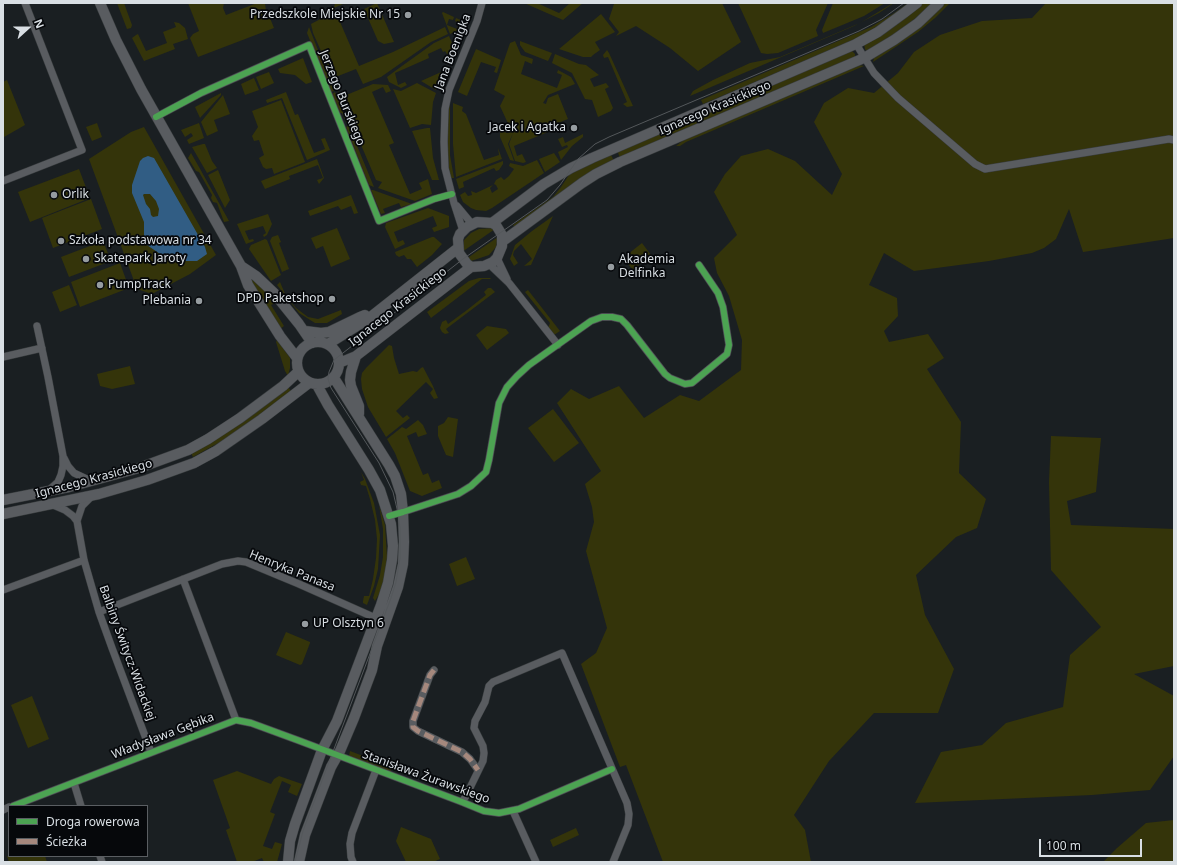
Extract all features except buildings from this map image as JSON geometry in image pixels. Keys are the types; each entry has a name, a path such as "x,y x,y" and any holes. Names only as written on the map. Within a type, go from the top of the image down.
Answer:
{"main road":[{"name":"Ignacego Krasickiego","path":"492,222 544,184 592,158 856,44 878,32 916,3"},
{"name":"Ignacego Krasickiego","path":"503,241 582,183 603,171 864,58 894,40 918,23 939,3"},
{"path":"102,5 116,40 156,117 241,266 246,283 280,336 297,358"},
{"path":"477,222 492,222 499,228 503,241 501,251 493,261 478,267 471,267 463,259 458,248 458,239 463,231 472,224 477,222"},
{"name":"Ignacego Krasickiego","path":"328,344 375,313 458,248"},
{"path":"241,266 256,276 274,293 305,331 312,343"},
{"name":"Ignacego Krasickiego","path":"339,363 356,356 471,267"},
{"path":"305,331 321,333 329,332 360,316 375,313"},
{"path":"298,862 305,835 331,767 354,718 372,670 392,560 393,546 389,516 380,490 328,405 313,384 305,380 298,372 296,363 302,349 312,343 323,342 328,344 337,353 339,363 337,373 334,378 326,383 313,384"},
{"path":"356,356 350,380 352,390 359,406 360,419"},
{"name":"Ignacego Krasickiego","path":"3,500 92,481 140,468 170,457 208,439 240,418 279,389 298,372"},
{"path":"288,862 290,841 295,824 322,750 337,721 381,620 398,587 403,564 403,512 401,494 395,476 334,378"},
{"name":"Ignacego Krasickiego","path":"3,514 94,494 147,480 194,463 216,450 313,384"},
{"path":"170,457 175,464 175,470"}],"street":[{"path":"3,181 82,150 25,3"},
{"name":"Jana Boenigka","path":"463,231 454,203 446,168 444,142 445,109 449,90 477,21 482,3"},
{"path":"856,44 874,73 898,98 975,164 985,169 1169,139 1174,140"},
{"name":"Jerzego Burskiego","path":"156,117 201,93 308,45 379,220 434,198 452,194"},
{"name":"Jana Boenigka","path":"454,203 472,224"},
{"path":"493,261 558,344"},
{"path":"389,516 458,494 472,486 486,472 490,460 499,403 507,387 529,365 591,321 602,317 621,319 665,374 670,378 685,384 692,383 727,354 729,345 723,307 718,293 699,265"},
{"path":"36,326 42,348 63,456 61,476 58,482 48,491"},
{"path":"3,357 42,348"},
{"path":"63,456 68,466 74,473 92,481"},
{"path":"77,521 82,506 94,494"},
{"path":"51,504 65,510 74,516 77,521"},
{"name":"Balbiny Świtycz-Widackiej","path":"77,521 84,560 99,612 151,752"},
{"path":"3,590 84,560"},
{"name":"Henryka Panasa","path":"99,612 222,564 238,561 246,562 381,620"},
{"path":"183,580 236,720 262,727 322,750"},
{"name":"Stanisława Żurawskiego","path":"322,750 484,811 499,813 513,811 612,769 562,653 493,682 489,686 485,702 475,721 474,728 483,746 483,761 462,802"},
{"path":"434,670 430,675 413,721 413,727 418,731 462,752 470,759 478,770"},
{"name":"Władysława Gębika","path":"16,805 236,720"},
{"path":"612,769 627,803 629,814 628,825 613,862"},
{"path":"353,862 350,844 352,833 376,770"},
{"path":"74,783 81,805"},
{"path":"513,811 536,862"}],"shaded area":[{"path":"117,3 124,3 132,25 131,28 127,29"},
{"path":"188,3 224,3 223,8 226,15 257,3 267,3 265,4 266,10 262,12 263,15 268,13 274,28 198,57 190,38 193,34 199,31"},
{"path":"335,3 345,3 334,8"},
{"path":"377,3 394,42 384,44 378,41 364,9"},
{"path":"524,3 537,3 559,13 570,3 583,3 563,20"},
{"path":"722,3 741,42 698,71 670,48 636,26 616,36 619,32 609,19 614,4"},
{"path":"738,3 828,3 816,30 818,36 778,53 767,54 761,53"},
{"path":"833,3 885,3 864,16 823,33 822,30"},
{"path":"893,3 894,3 879,13 861,22"},
{"path":"908,3 911,3 885,22 858,38 703,104 701,100 871,27"},
{"path":"923,3 933,3 898,33 867,52 864,44 910,14"},
{"path":"945,3 950,3 918,32 873,62 874,58 902,41"},
{"path":"1046,3 1174,3 1174,238 1083,252 1069,209 1056,239 1044,248 1032,253 989,261 914,271 884,253 869,285 897,298 898,316 884,331 889,342 928,334 944,358 927,369 961,422 959,473 986,499 977,528 956,537 916,575 925,615 954,669 938,713 874,713 829,761 794,815 805,830 811,862 663,862 626,765 620,767 581,664 596,653 607,628 586,551 594,522 592,507 585,484 601,471 557,403 571,389 589,399 619,386 644,418 680,395 699,401 741,370 742,340 729,296 717,273 714,258 737,235 714,192 725,174 741,156 768,149 795,161 832,195 842,174 814,122 824,103 848,88 874,93 898,73 914,52 940,35 982,21 1032,18"},
{"path":"332,8 334,8 359,66 393,52 445,27 448,34 431,42 381,77 363,84 356,69 333,78 313,33 311,24 328,15"},
{"path":"443,12 454,17 453,20 449,19 447,25 457,29 459,23 455,21 456,18 465,22 464,28 450,34 442,13"},
{"path":"601,14 615,32 595,42 600,50 591,57 583,57 559,49"},
{"path":"174,22 179,23 185,28 188,39 173,44 175,49 144,61 132,38 138,34 146,51 167,43 163,32 176,27"},
{"path":"309,27 334,91 331,92 307,33"},
{"path":"844,30 690,96 693,91 713,80 750,63 780,57"},
{"path":"449,36 455,50 455,54 447,54 445,51 443,52 441,48 428,54 429,58 395,73 398,85 405,82 407,85 401,88 389,82 387,77 434,43"},
{"path":"515,41 521,55 533,59 532,64 525,61 521,74 557,88 562,75 557,73 558,70 571,77 575,84 548,95 543,103 546,104 548,98 558,94 568,119 558,123 560,127 514,146 517,156 522,154 526,162 523,163 515,161 509,144 513,133 508,144 514,161 510,160 500,137 500,132 503,128 506,133 512,132 500,106 505,96 494,90 510,43"},
{"path":"520,41 552,53 548,61 525,52 520,45"},
{"path":"476,49 501,60 497,73 494,72 496,67 481,62 467,96 458,92"},
{"path":"607,50 633,106 627,107 623,104 627,102 608,57 604,58 603,55"},
{"path":"851,50 855,54 855,58 620,158 617,150"},
{"path":"555,54 579,64 586,65 599,75 590,79 594,87 606,83 609,87 605,89 613,108 611,111 598,117 592,100 585,99 572,73 552,63"},
{"path":"303,58 312,82 306,84 295,75 280,73 278,69"},
{"path":"859,65 864,66 686,142 680,146 676,146 685,139"},
{"path":"448,69 436,90 421,81"},
{"path":"269,72 274,83 261,89 256,77"},
{"path":"254,78 259,90 245,95 241,84"},
{"path":"7,80 25,125 4,137 3,82"},
{"path":"417,83 436,93 433,102 431,125 422,124 410,128 393,89 401,91"},
{"path":"373,84 388,85 391,91 386,93 383,87 372,92 394,143 389,145 410,194 422,189 419,183 428,179 432,194 415,201 378,188 382,182 376,180 338,91 344,96"},
{"path":"286,92 295,115 298,114 314,153 325,149 321,139 325,138 330,150 307,160 282,98 267,103 266,100"},
{"path":"335,92 374,187 369,185 346,127 348,126 342,113 340,113 332,94"},
{"path":"221,93 221,95 200,118 195,107"},
{"path":"223,95 230,114 214,120 218,131 207,136 201,122"},
{"path":"281,100 305,162 274,174 272,168 266,169 263,167 259,158 264,155 259,140 254,141 252,136 258,127 252,111"},
{"path":"450,103 450,155 454,178 450,178 447,147"},
{"path":"453,103 463,107 462,111 466,114 484,160 499,155 498,148 502,159 456,177 453,144"},
{"path":"97,123 102,137 92,141 86,127"},
{"path":"199,123 204,138 189,144 187,140 193,136 191,133 185,137 181,130"},
{"path":"144,127 216,255 190,274 152,294 137,289 89,159 131,132"},
{"path":"430,128 433,158 439,180 432,180 412,131"},
{"path":"583,134 583,137 572,146 561,160 558,152 568,147 567,145 562,147 558,139 563,137 565,143"},
{"path":"205,144 212,161 217,168 207,173 192,147"},
{"path":"191,153 229,221 224,222 217,203 213,202 211,198 212,195 199,172 196,171 188,158"},
{"path":"554,153 560,162 545,172 539,159"},
{"path":"610,153 614,161 515,227 513,225 553,197 571,172"},
{"path":"317,159 324,178 319,184 317,180 323,178 318,165 289,176 290,179 265,189 261,181"},
{"path":"537,160 544,173 492,208 486,211 476,210 463,202 460,195 465,192 468,196 472,195 471,191 476,193 493,185 490,188 492,193 498,189 494,184 496,180 501,177 504,180 514,169 509,166 510,163 523,166"},
{"path":"503,161 503,164 499,170 496,171 494,168 463,182 464,187 459,189 456,179"},
{"name":"Orlik","path":"79,169 90,198 30,222 18,192"},
{"path":"218,170 230,200 225,208 208,175"},
{"path":"371,190 412,204 401,207 399,203 383,209 385,213 381,214"},
{"path":"351,195 358,213 354,214 351,206 341,210 338,206 310,216 308,211"},
{"path":"91,199 102,229 53,248 42,218"},
{"path":"428,208 449,216 449,227 434,232 432,228 437,226 433,216 394,232 398,242 403,240 405,244 395,249 385,227 386,223"},
{"path":"268,214 272,224 267,235 264,237 263,235 266,233 263,226 245,231 249,240 253,239 254,241 246,244 237,224"},
{"path":"553,216 531,265 524,266 532,259 521,244 514,251 513,255 518,263 514,266 510,259 515,245"},
{"path":"337,228 350,259 331,267 323,246 316,249 311,238"},
{"path":"479,229 495,229 462,252 464,240 471,233"},
{"path":"278,235 281,242 279,243 289,269 282,272 270,241 272,237"},
{"path":"432,237 442,244 432,255 417,267 411,259 407,259 404,255 399,257 396,255 395,252"},
{"path":"498,237 496,247 489,255 471,261 466,259"},
{"path":"265,239 267,240 281,275 271,281 249,249 251,245"},
{"name":"Skatepark Jaroty","path":"103,241 111,261 69,277 61,257"},
{"path":"642,243 651,255 633,270 623,258"},
{"name":"PumpTrack","path":"120,263 129,288 80,307 71,282"},
{"path":"250,278 254,279 269,292 293,321 291,322 277,302 271,305 284,326 280,329 250,281"},
{"path":"479,278 491,279 482,279 431,318 427,312 469,281"},
{"path":"280,282 286,296 296,308 308,317 318,319 341,310 342,314 327,323 315,323 299,313 277,285"},
{"path":"69,285 77,305 60,312 52,292"},
{"path":"488,288 491,288 495,292 446,329 449,333 445,334 442,332 440,328 442,322 446,320 448,324 467,310 486,295 484,292"},
{"path":"528,290 560,331 554,335 548,328 550,323 525,292"},
{"path":"487,326 506,329 509,333 487,350 476,335"},
{"path":"277,340 290,358 288,376 276,342"},
{"path":"389,345 392,346 399,374 413,371 417,372 423,367 438,398 434,399 430,393 433,389 426,382 396,411 403,418 407,415 410,418 386,437 368,407 362,389 361,379 362,373 366,368"},
{"path":"130,366 135,384 112,389 100,386 97,374"},
{"path":"288,387 292,392 229,437 193,457 191,453"},
{"path":"553,409 579,443 554,462 528,428"},
{"path":"448,417 458,419 453,457 446,455 438,436 438,426 444,423"},
{"path":"418,420 423,425 427,434 418,437 416,432 407,436 423,475 428,473 432,483 439,480 442,488 422,496 410,491 395,453 387,439 402,427 406,429"},
{"path":"1051,436 1101,438 1096,492 1067,501 1071,525 1174,529 1174,666 1134,674 1174,696 1174,756 1150,790 1092,795 915,803 941,752 982,745 1006,723 1063,707 1070,655 1101,627 1051,570 1049,482"},
{"path":"361,472 374,503 380,535 378,569 367,605 363,603 363,601 364,596 369,596 373,579 377,539 375,520 370,499 366,486 361,485 360,482 364,480"},
{"path":"379,505 385,525 387,557 382,589 375,601 373,598 380,575 383,557 383,529"},
{"path":"466,557 475,579 457,586 449,564"},
{"path":"286,632 310,642 302,664 300,665 276,655"},
{"path":"32,696 49,739 28,748 11,705"},
{"path":"350,751 392,767 390,773 349,756"},
{"path":"237,771 271,784 274,779 279,776 302,784 297,796 288,792 291,785 282,781 270,812 275,814 263,846 272,849 275,842 282,844 277,862 264,862 262,858 252,862 237,862 226,830 230,828 213,780"},
{"path":"1174,820 1174,862 1103,862 1146,823"},
{"path":"401,827 431,839 440,859 433,862 406,862 396,841"},
{"path":"576,828 579,835 553,847 550,840"},
{"path":"7,856 45,857 47,862 9,862"}],"water":[{"path":"148,156 154,158 205,247 207,254 197,261 181,261 160,254 147,245 144,240 144,222 132,193 132,185 140,161","holes":["150,194 156,201 159,209 158,216 153,217 146,204 143,195"]}],"tram line":[{"path":"295,862 303,831 391,598 396,582 400,558 400,528 393,492 379,463 331,388 328,379 334,360 463,259 547,200 560,185 578,159 595,144 859,31 882,19 904,3"}],"marked path":[{"path":"434,670 430,675 413,721 413,727 418,731 462,752 470,759 478,770"}],"cycle path":[{"path":"156,117 201,93 309,45 379,221 434,199 452,194"},
{"path":"389,516 458,494 471,486 486,472 499,403 507,387 529,365 591,321 602,317 621,319 665,374 670,378 685,384 692,383 727,354 729,345 723,307 718,293 699,265"},
{"path":"16,805 236,720 251,723 484,811 499,813 519,809 612,769"}],"place":[{"name":"Przedszkole Miejskie Nr 15","path":"408,15"},
{"name":"Jacek i Agatka","path":"574,128"},
{"name":"Orlik","path":"54,195"},
{"name":"Szkoła podstawowa nr 34","path":"61,241"},
{"name":"Skatepark Jaroty","path":"86,259"},
{"name":"Akademia Delfinka","path":"611,267"},
{"name":"PumpTrack","path":"100,285"},
{"name":"DPD Paketshop","path":"332,299"},
{"name":"Plebania","path":"199,301"},
{"name":"UP Olsztyn 6","path":"305,624"}]}
